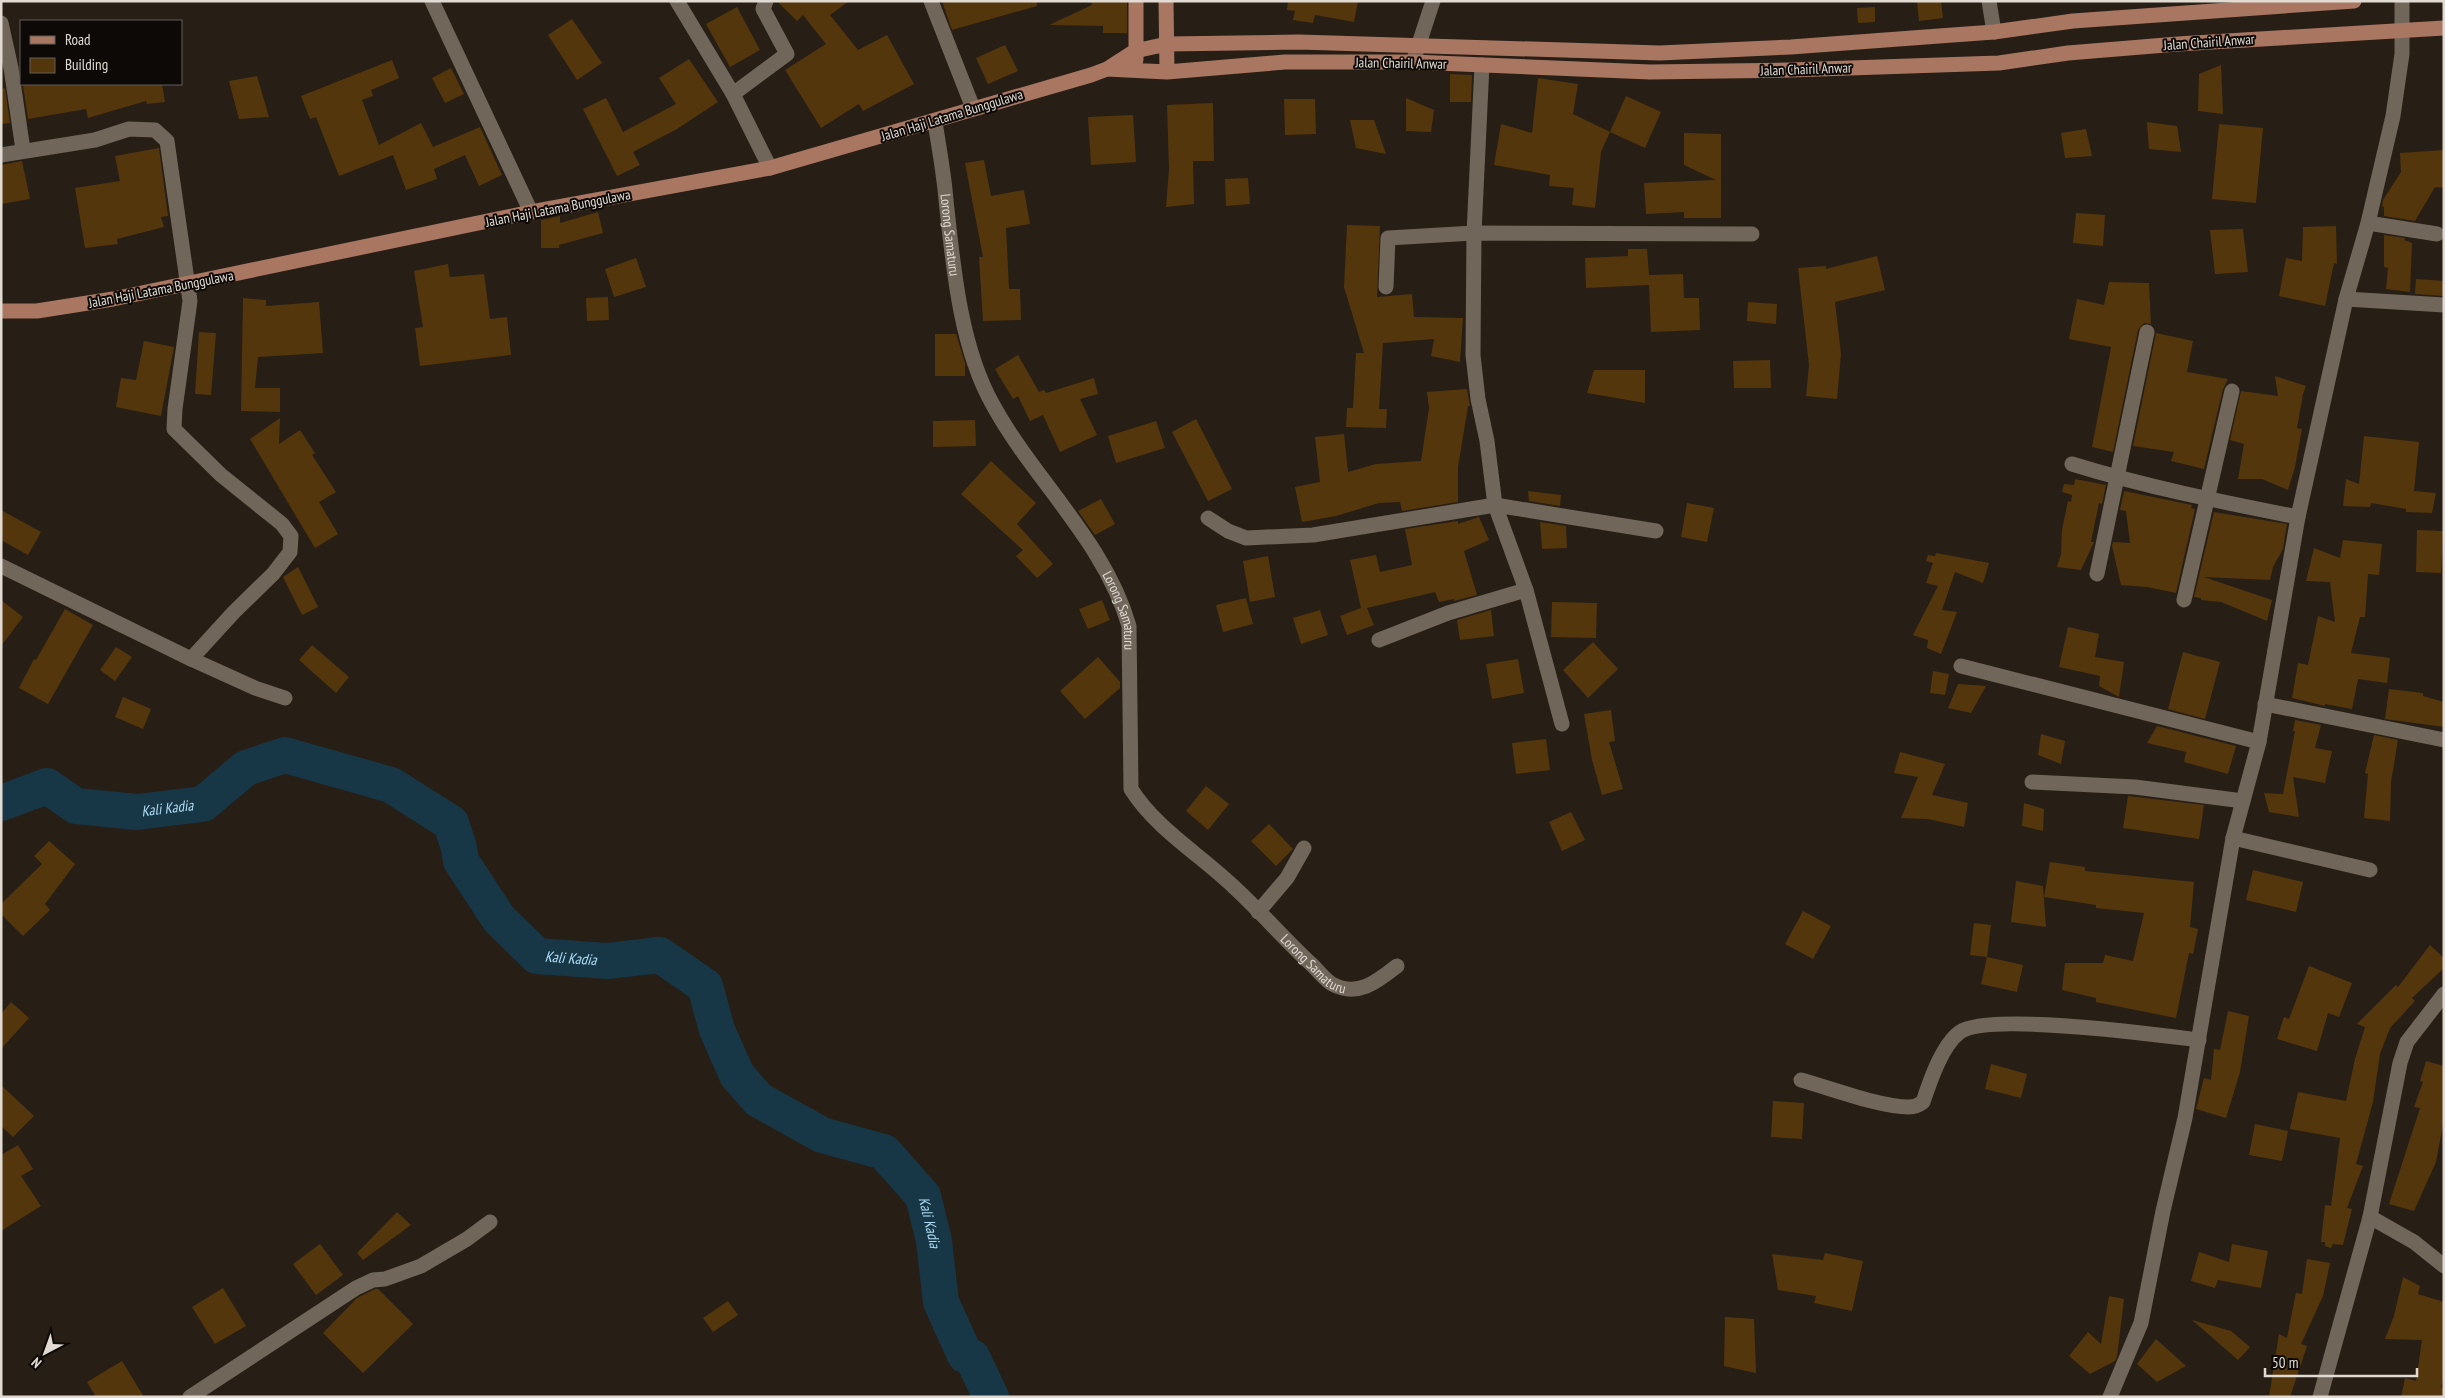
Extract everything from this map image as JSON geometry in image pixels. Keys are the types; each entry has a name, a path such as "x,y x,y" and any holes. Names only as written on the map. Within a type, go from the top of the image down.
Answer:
{"main road":[{"path":"1136,1 1134,52 1137,71"},
{"path":"1166,1 1167,72"},
{"name":"Jalan Chairil Anwar","path":"1107,69 1167,72 1415,54 1660,54 1791,47 1994,32 2200,6 2354,1"},
{"name":"Jalan Chairil Anwar","path":"1107,69 1134,52 1167,44 1299,42 1415,54 1482,65 1650,72 1999,63 2068,53 2150,46 2444,28"},
{"name":"Jalan Haji Latama Bunggulawa","path":"1,311 36,312 187,284 531,212 770,168 935,122 973,108 1107,69"}],"street":[{"path":"432,1 531,212"},
{"path":"677,1 734,94 770,168"},
{"path":"734,94 787,54 763,9 766,1"},
{"path":"931,1 973,108"},
{"path":"1415,54 1433,1"},
{"path":"1989,1 1994,32"},
{"path":"2110,1397 2141,1323 2163,1211 2185,1118 2233,838 2260,742 2298,517 2346,298 2368,223 2393,116 2402,54 2402,1"},
{"path":"1,23 16,67 22,150"},
{"path":"1482,65 1474,233 1473,355 1495,505 1526,590 1562,724"},
{"name":"Lorong Samaturu","path":"935,122 946,199 949,239 975,369 993,406 1098,559 1117,590 1124,607 1129,626 1131,789 1140,804 1236,888 1332,984 1351,989 1370,987 1397,966"},
{"path":"1,154 95,140 129,129 155,130 168,141 190,300 174,409 174,429 221,475 282,524 291,536 290,552 273,574 234,612 191,659"},
{"path":"2368,223 2437,234"},
{"path":"1386,287 1388,238 1474,233 1752,234"},
{"path":"2346,298 2444,305"},
{"path":"2097,574 2147,332"},
{"path":"2184,600 2232,391"},
{"path":"2072,464 2117,478 2206,499 2298,517"},
{"path":"1208,518 1228,531 1246,538 1304,536 1495,505 1656,531"},
{"path":"1,566 191,659 255,688 285,698"},
{"path":"1379,640 1448,613 1526,590"},
{"path":"1961,666 2260,742"},
{"path":"2265,704 2444,740"},
{"path":"2032,782 2135,787 2243,801"},
{"path":"2233,838 2370,870"},
{"path":"1258,912 1287,878 1304,848"},
{"path":"2320,1397 2370,1217 2400,1063 2408,1042 2444,994"},
{"path":"1801,1080 1881,1102 1909,1107 1918,1106 1923,1102 1933,1075 1953,1039 1972,1026 2035,1024 2199,1040"},
{"path":"2370,1217 2414,1242 2444,1266"},
{"path":"190,1397 356,1288 373,1280 386,1279 421,1266 466,1240 490,1222"}],"building":[{"path":"777,1 849,1 830,15 858,50 887,35 914,84 863,111 859,104 821,128 785,70 826,44 803,15 797,21"},
{"path":"942,1 1037,1 1037,6 952,30"},
{"path":"1091,1 1127,1 1127,33 1103,33 1103,26 1049,25 1092,5"},
{"path":"1288,1 1358,1 1354,22 1315,15 1313,23 1293,20 1295,11 1287,10"},
{"path":"1917,1 1941,1 1943,18 1919,21"},
{"path":"737,7 760,50 730,67 706,24"},
{"path":"1875,7 1875,22 1858,23 1857,8"},
{"path":"572,19 602,63 577,80 548,35"},
{"path":"1005,45 1018,71 988,84 976,58"},
{"path":"689,59 718,102 677,129 633,152 640,165 617,176 583,109 606,98 623,132 676,104 659,78"},
{"path":"392,60 399,78 371,90 373,96 362,100 379,145 421,123 433,147 480,127 502,175 479,186 465,155 434,169 437,179 406,190 393,155 339,176 316,117 310,119 301,96"},
{"path":"2221,65 2223,114 2198,111 2199,74"},
{"path":"451,68 464,94 445,103 432,78"},
{"path":"1450,74 1472,75 1471,102 1450,102"},
{"path":"257,76 269,117 239,119 229,81"},
{"path":"1538,78 1578,84 1573,114 1610,132 1601,152 1595,208 1572,205 1574,188 1549,186 1550,175 1494,165 1501,124 1532,133"},
{"path":"23,85 162,85 165,102 147,104 146,101 88,118 86,109 28,119"},
{"path":"5,88 10,123 1,124 1,89"},
{"path":"1626,96 1661,112 1645,148 1610,132"},
{"path":"1406,98 1434,110 1431,132 1406,131"},
{"path":"1284,99 1315,99 1316,134 1285,135"},
{"path":"1213,103 1214,161 1193,161 1194,204 1166,207 1169,169 1167,105"},
{"path":"1133,115 1136,162 1091,165 1088,117"},
{"path":"1350,120 1374,120 1386,154 1356,148"},
{"path":"2147,122 2177,126 2181,152 2149,149"},
{"path":"2219,124 2263,128 2256,203 2212,199"},
{"path":"2086,129 2092,156 2065,158 2061,133"},
{"path":"1684,133 1721,134 1721,218 1684,218 1684,212 1646,214 1644,183 1716,180 1684,165"},
{"path":"159,148 168,216 161,217 164,227 117,239 118,244 85,248 75,188 120,181 115,156"},
{"path":"2444,150 2444,188 2435,187 2415,221 2384,216 2383,200 2401,172 2400,153"},
{"path":"984,160 991,196 1024,190 1030,224 1006,228 1009,289 1020,289 1021,320 983,321 979,257 983,257 965,163"},
{"path":"22,161 30,199 1,204 1,165"},
{"path":"1248,178 1250,204 1226,206 1225,179"},
{"path":"598,212 603,233 559,245 559,248 541,248 541,220 560,216 560,223"},
{"path":"2076,213 2105,215 2103,246 2073,243"},
{"path":"1347,225 1380,226 1377,297 1412,294 1414,317 1463,318 1460,362 1431,356 1434,339 1383,343 1379,409 1387,409 1386,428 1346,427 1347,408 1353,408 1356,353 1364,353 1344,287"},
{"path":"2336,226 2337,264 2334,263 2325,306 2279,296 2286,258 2302,261 2303,227"},
{"path":"2243,229 2248,272 2215,274 2210,230"},
{"path":"2384,235 2405,238 2404,240 2412,243 2410,292 2386,289 2388,268 2384,267"},
{"path":"1628,249 1647,249 1649,275 1683,274 1684,298 1699,298 1700,330 1651,332 1649,285 1586,288 1585,258 1628,256"},
{"path":"1877,256 1885,290 1835,302 1841,354 1837,399 1806,396 1809,365 1798,268 1826,266 1826,269"},
{"path":"636,258 646,287 614,297 605,269"},
{"path":"448,264 450,277 484,274 490,319 507,317 511,355 420,366 415,328 423,327 414,271"},
{"path":"2416,279 2444,281 2444,296 2415,294"},
{"path":"2109,282 2149,283 2151,324 2144,323 2138,330 2113,452 2092,447 2111,347 2069,339 2077,299 2104,305"},
{"path":"608,297 609,320 587,321 586,298"},
{"path":"243,298 266,300 266,306 319,302 323,353 258,357 255,388 280,388 280,412 241,411"},
{"path":"1748,302 1777,304 1776,324 1747,321"},
{"path":"199,332 216,333 211,395 195,394"},
{"path":"2156,333 2193,341 2187,372 2228,379 2223,389 2204,469 2171,461 2174,452 2133,446"},
{"path":"935,334 956,334 965,363 965,376 935,376"},
{"path":"144,341 174,347 161,416 116,407 121,378 136,380"},
{"path":"1018,355 1039,392 1044,390 1046,393 1094,378 1098,394 1080,399 1097,435 1060,452 1043,415 1030,421 1018,396 1013,399 995,369"},
{"path":"1770,360 1771,388 1734,388 1733,361"},
{"path":"1594,370 1645,370 1645,403 1587,393"},
{"path":"2275,376 2306,386 2297,428 2302,429 2295,467 2288,490 2262,479 2238,479 2244,444 2230,440 2241,391 2278,396"},
{"path":"1467,389 1470,406 1468,406 1458,467 1458,502 1402,511 1400,502 1379,503 1336,516 1302,522 1295,487 1320,482 1315,437 1344,434 1348,472 1376,464 1421,461 1429,408 1427,392"},
{"path":"280,418 279,444 300,430 315,453 312,455 336,492 319,502 338,534 315,548 250,439"},
{"path":"1196,419 1232,489 1208,501 1172,432"},
{"path":"975,420 976,446 933,447 933,421"},
{"path":"1156,421 1165,448 1116,463 1108,436"},
{"path":"2364,436 2419,442 2414,491 2436,493 2432,513 2406,512 2406,509 2371,503 2370,507 2343,506 2346,479 2359,484"},
{"path":"991,461 1036,503 1017,524 1053,564 1037,578 1016,556 1023,550 961,494"},
{"path":"2075,479 2106,485 2102,504 2099,503 2091,542 2094,542 2081,570 2057,567 2061,554 2062,530 2068,501 2071,502 2072,495 2062,492 2064,484 2074,485"},
{"path":"1528,491 1561,495 1560,506 1529,501"},
{"path":"2124,491 2192,505 2191,508 2195,509 2176,593 2147,587 2121,585 2112,546 2113,542 2130,543 2126,511 2120,510"},
{"path":"1101,499 1115,524 1095,535 1078,511"},
{"path":"1687,503 1714,508 1707,542 1681,537"},
{"path":"1,510 41,532 28,555 1,540"},
{"path":"2214,512 2287,524 2283,549 2273,567 2270,580 2204,577 2272,600 2267,621 2221,602 2201,600 2201,598 2194,597"},
{"path":"1479,517 1489,540 1464,551 1477,595 1454,601 1454,599 1439,602 1435,592 1367,608 1374,625 1347,635 1340,616 1361,608 1350,560 1376,555 1380,572 1412,565 1405,529 1458,521 1458,524"},
{"path":"1540,522 1566,526 1567,548 1542,549"},
{"path":"2417,530 2443,531 2441,573 2416,572"},
{"path":"2343,540 2382,544 2379,575 2368,574 2365,617 2360,617 2351,653 2390,658 2387,683 2358,679 2352,709 2325,704 2325,706 2292,698 2298,663 2308,665 2318,616 2335,622 2330,582 2306,581 2314,548 2340,558"},
{"path":"1936,553 1989,563 1983,583 1955,572 1942,610 1957,612 1941,654 1927,648 1928,640 1913,635 1938,586 1926,583 1933,563 1926,561 1928,555 1935,556"},
{"path":"1268,556 1275,597 1250,602 1243,561"},
{"path":"298,567 318,607 302,615 283,577"},
{"path":"1246,598 1253,624 1223,632 1216,605"},
{"path":"1,600 23,617 1,646"},
{"path":"1102,600 1110,620 1088,629 1079,609"},
{"path":"1552,602 1597,603 1596,638 1551,637"},
{"path":"65,609 93,625 48,704 19,688 34,659 36,660"},
{"path":"1320,610 1328,635 1301,644 1293,618"},
{"path":"1491,610 1494,636 1460,640 1457,620"},
{"path":"2068,627 2099,634 2095,657 2124,662 2119,697 2099,686 2100,676 2059,667"},
{"path":"1593,642 1618,669 1588,698 1563,670"},
{"path":"312,645 349,677 336,693 299,660"},
{"path":"116,647 132,657 115,681 100,670"},
{"path":"2183,652 2220,662 2205,719 2168,709"},
{"path":"1098,657 1120,682 1120,688 1085,719 1060,691"},
{"path":"1518,659 1524,693 1492,699 1486,664"},
{"path":"1933,671 1949,674 1945,695 1930,693"},
{"path":"1958,684 1986,686 1971,713 1948,708"},
{"path":"2389,689 2423,693 2423,696 2444,702 2444,727 2385,719"},
{"path":"123,697 151,709 143,729 115,717"},
{"path":"1611,710 1615,741 1609,742 1623,789 1602,795 1592,760 1584,714"},
{"path":"2295,720 2321,725 2315,748 2332,751 2325,783 2293,777 2299,817 2269,812 2264,793 2283,794 2295,731 2293,731"},
{"path":"2157,726 2236,746 2228,774 2184,762 2186,752 2147,743"},
{"path":"2041,734 2065,741 2061,764 2038,755"},
{"path":"2374,735 2398,740 2391,782 2390,821 2364,818 2368,774 2365,773"},
{"path":"1546,739 1550,770 1516,774 1512,743"},
{"path":"1900,752 1945,764 1932,795 1968,803 1964,827 1928,819 1901,818 1918,777 1894,773"},
{"path":"1206,786 1229,804 1208,830 1186,811"},
{"path":"2128,796 2204,805 2199,839 2123,828"},
{"path":"2024,803 2044,809 2043,831 2022,826"},
{"path":"1571,812 1585,840 1562,851 1549,822"},
{"path":"1269,824 1293,849 1276,866 1251,841"},
{"path":"49,841 75,864 45,904 50,910 23,936 1,914 1,904 42,864 34,856"},
{"path":"2050,862 2085,867 2085,871 2194,882 2190,927 2198,929 2193,954 2189,953 2176,1018 2096,1002 2096,998 2062,990 2065,963 2103,963 2105,955 2133,961 2144,913 2096,908 2096,905 2044,897"},
{"path":"2253,870 2303,882 2296,912 2246,900"},
{"path":"2016,881 2043,886 2046,927 2011,922"},
{"path":"1803,911 1831,926 1813,959 1785,944"},
{"path":"1974,923 1991,925 1987,957 1970,955"},
{"path":"2430,945 2444,958 2444,968 2412,998 2415,1001 2390,1028 2380,1054 2373,1102 2356,1164 2363,1166 2347,1208 2352,1209 2343,1245 2333,1244 2331,1248 2325,1246 2325,1242 2321,1242 2325,1205 2331,1206 2340,1138 2290,1129 2298,1092 2346,1101 2355,1059 2365,1027 2357,1024 2396,985 2398,987"},
{"path":"1987,957 2023,965 2017,992 1981,984"},
{"path":"2309,966 2352,983 2339,1017 2328,1013 2317,1051 2277,1039 2284,1017 2289,1019"},
{"path":"11,1002 29,1018 1,1049 1,1014"},
{"path":"2228,1011 2249,1016 2240,1072 2226,1118 2196,1109 2204,1078 2211,1080 2214,1049 2220,1050"},
{"path":"2426,1061 2444,1066 2444,1119 2436,1162 2414,1211 2389,1204 2420,1108 2414,1107 2423,1082 2420,1081"},
{"path":"1991,1064 2027,1074 2021,1098 1985,1089"},
{"path":"1,1085 34,1116 13,1137 1,1126"},
{"path":"1773,1101 1804,1103 1802,1139 1771,1137"},
{"path":"2255,1124 2288,1131 2282,1161 2249,1155"},
{"path":"18,1145 33,1169 21,1176 41,1206 1,1231 1,1155"},
{"path":"397,1212 411,1225 363,1260 357,1253"},
{"path":"320,1244 343,1275 316,1295 293,1264"},
{"path":"2232,1244 2268,1251 2261,1288 2218,1280 2215,1288 2191,1281 2199,1252 2229,1262"},
{"path":"1825,1253 1863,1261 1852,1311 1814,1303 1816,1296 1778,1290 1772,1254 1823,1260"},
{"path":"2307,1259 2330,1263 2323,1296 2301,1344 2307,1346 2290,1397 2269,1397 2279,1334 2287,1338 2296,1293 2302,1294"},
{"path":"2403,1277 2420,1286 2418,1294 2444,1302 2444,1376 2441,1387 2444,1388 2444,1397 2401,1397 2405,1378 2416,1381 2422,1340 2385,1339 2394,1316"},
{"path":"223,1288 246,1326 215,1344 192,1307"},
{"path":"378,1289 413,1324 363,1373 323,1333 357,1298"},
{"path":"2109,1296 2124,1299 2117,1357 2115,1361 2090,1374 2069,1356 2088,1332 2101,1344"},
{"path":"728,1301 738,1315 713,1332 703,1318"},
{"path":"1725,1317 1754,1319 1756,1373 1724,1366"},
{"path":"2192,1320 2231,1331 2250,1347 2238,1360"},
{"path":"2156,1339 2186,1366 2157,1382 2137,1364"},
{"path":"122,1361 144,1397 96,1397 87,1382"}],"waterway":[{"name":"Kali Kadia","path":"1,803 47,786 76,806 137,812 203,804 246,768 285,755 391,785 451,823 461,861 499,919 537,956 607,961 660,955 705,986 717,1030 737,1075 759,1100 822,1135 884,1152 923,1196 934,1241 941,1302 965,1355 972,1357 991,1397"}]}
